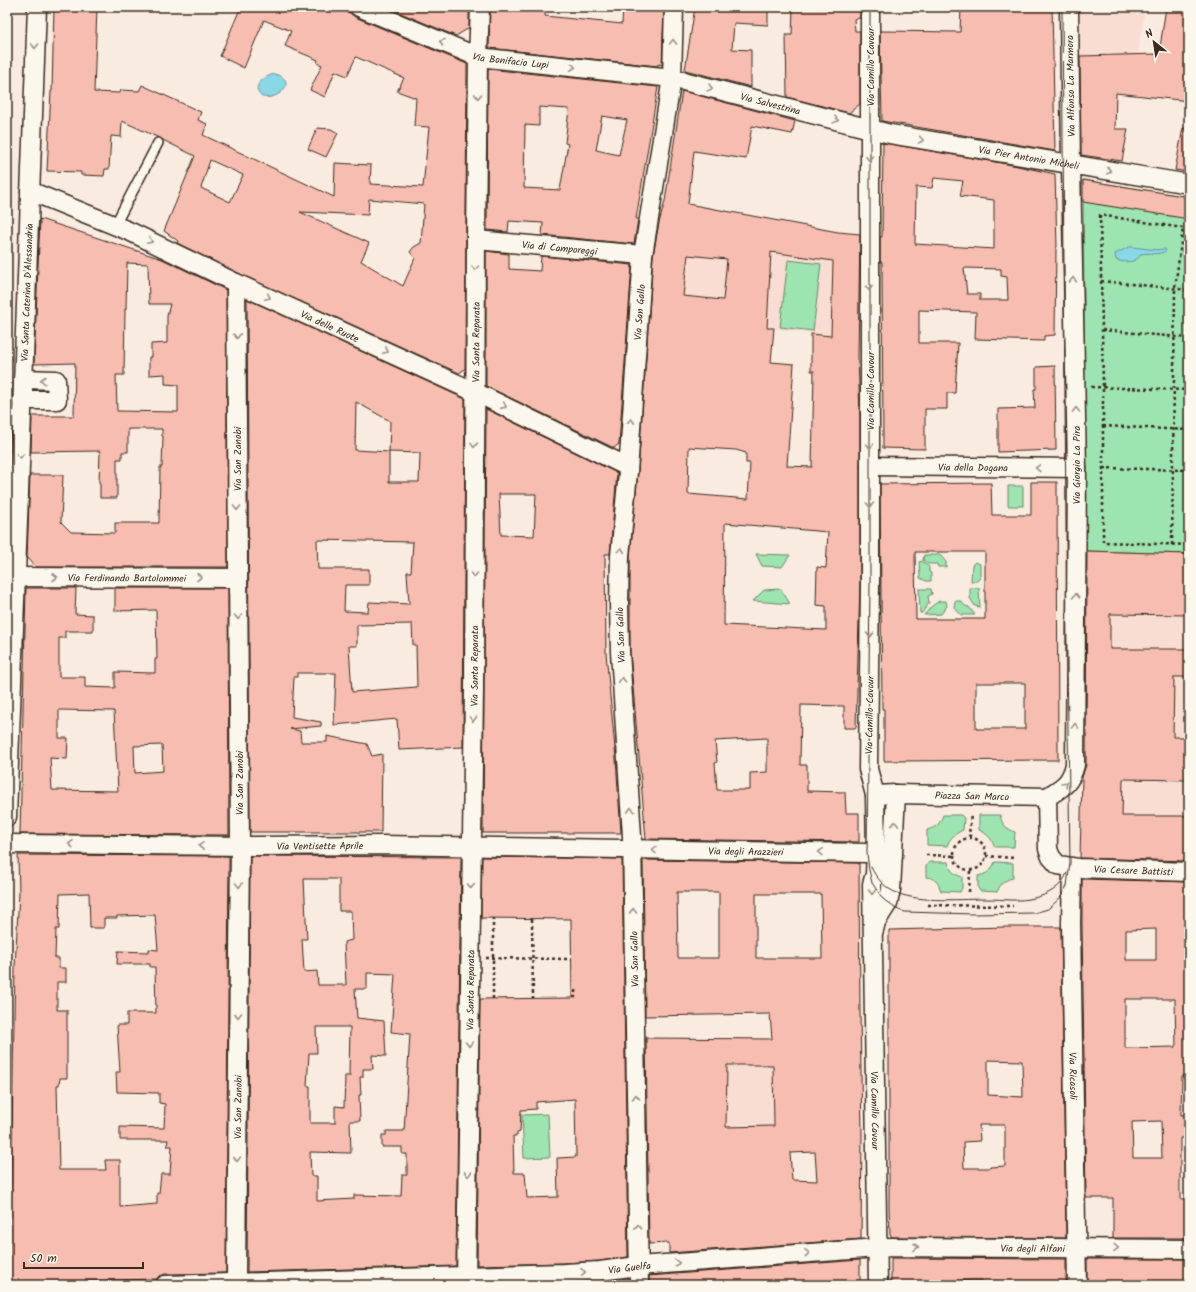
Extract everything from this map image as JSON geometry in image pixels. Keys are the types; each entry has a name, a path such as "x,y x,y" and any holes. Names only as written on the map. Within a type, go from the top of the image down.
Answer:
{"street":[{"name":"Via Santa Caterina D'Alessandria","path":"7,816 14,432 22,400 37,7"},
{"name":"Via Bonifacio Lupi","path":"359,7 478,57 672,78"},
{"name":"Via Santa Reparata","path":"467,1280 474,689 474,392 478,57 480,7"},
{"name":"Via San Gallo","path":"639,1285 632,849 620,652 620,556 643,255 672,78 674,7"},
{"name":"Via Camillo Cavour","path":"870,7 869,775 875,795"},
{"name":"Via Alfonso La Marmora","path":"1070,7 1071,165"},
{"name":"Via Salvestrina","path":"672,78 869,129"},
{"name":"Via Pier Antonio Micheli","path":"869,129 898,136 1189,184"},
{"name":"Via Giorgio La Pira","path":"1047,796 1067,784 1075,765 1077,468 1071,165"},
{"name":"Via delle Ruote","path":"30,191 115,225 236,283 474,392 628,467"},
{"name":"Via di Camporeggi","path":"476,240 643,255"},
{"name":"Via San Zanobi","path":"236,283 240,846 236,1284"},
{"path":"22,400 57,400 56,380 23,380"},
{"name":"Via della Dogana","path":"870,466 1077,468"},
{"name":"Via Ferdinando Bartolommei","path":"11,577 238,578"},
{"path":"876,853 896,794"},
{"path":"875,795 876,853"},
{"name":"Piazza San Marco","path":"875,795 1047,796"},
{"path":"1047,796 1047,842 1050,855 1058,864 1075,868"},
{"name":"Via Ventisette Aprile","path":"7,844 240,846 382,845 632,849"},
{"name":"Via degli Arazzieri","path":"632,849 876,853"},
{"name":"Via Camillo Cavour","path":"876,853 875,874 872,884 878,1285"},
{"name":"Via Cesare Battisti","path":"1075,868 1189,872"},
{"name":"Via Ricasoli","path":"1075,868 1071,923 1077,1285"},
{"name":"Via Guelfa","path":"165,1285 467,1280 586,1272 638,1266 877,1248"},
{"name":"Via degli Alfani","path":"877,1248 1189,1249"}],"lane":[{"path":"115,225 158,143"}],"path":[{"path":"1189,229 1100,215 1103,387 1103,542 1189,545"},
{"path":"1172,544 1175,288 1183,228"},
{"path":"1101,281 1189,290"},
{"path":"1102,330 1189,338"},
{"path":"1103,387 1189,390"},
{"path":"1103,426 1189,430"},
{"path":"1103,468 1189,470"},
{"path":"970,837 971,814"},
{"path":"970,837 976,838 984,845 986,856 985,861 979,868 970,870 961,867 954,856 954,850 960,841 970,837"},
{"path":"926,855 954,856"},
{"path":"986,856 1015,858"},
{"path":"969,892 970,870"},
{"path":"928,905 1013,906"},
{"path":"493,918 493,999"},
{"path":"532,919 533,998"},
{"path":"479,958 571,959"},
{"path":"573,997 575,997 575,987"}],"shaded area":[{"path":"1080,7 1145,7 1138,55 1080,56"},
{"path":"659,223 838,232 831,336 767,328 767,319 651,310 653,253"},
{"path":"1086,551 1189,554 1189,862 1080,859"},
{"path":"709,1038 772,1039 771,1042 788,1074 773,1074 774,1135 682,1135 644,1138 645,1039 695,1039 709,1042"}],"green space":[{"path":"1083,180 1189,197 1189,554 1086,551"},
{"path":"788,260 821,264 813,331 780,327"},
{"path":"1008,486 1023,486 1023,506 1008,506"},
{"path":"756,554 790,555 782,567 762,566"},
{"path":"924,555 940,555 946,562 946,567 938,567 937,564 928,564 923,560"},
{"path":"922,561 929,567 931,581 926,581 920,578 919,562"},
{"path":"975,562 980,564 980,578 977,581 971,581 972,565"},
{"path":"970,588 979,588 980,607 975,606 970,598"},
{"path":"781,589 790,604 753,601 764,590"},
{"path":"919,589 931,589 932,594 928,596 929,603 922,613 920,613"},
{"path":"939,601 946,601 947,606 941,614 924,615 932,606"},
{"path":"955,601 961,601 965,606 969,607 975,615 961,615 954,607"},
{"path":"943,815 961,815 964,818 963,830 953,836 947,846 927,845 927,830 938,825"},
{"path":"979,815 1000,815 1005,826 1015,832 1014,847 995,847 989,837 979,830"},
{"path":"929,862 948,862 953,872 962,877 962,888 960,892 941,891 936,881 932,878 926,877 926,866"},
{"path":"995,862 1013,863 1013,878 1003,882 997,892 980,891 978,888 978,876 988,872"},
{"path":"548,1114 550,1157 524,1158 522,1115"}],"water":[{"path":"274,74 285,80 286,85 284,89 275,96 262,97 257,90 259,83 266,77"},
{"path":"1129,247 1156,250 1165,249 1166,251 1141,254 1137,259 1130,262 1116,260 1115,254"}],"building":[{"path":"54,7 97,7 94,92 120,93 121,90 139,91 142,85 201,112 198,120 207,124 203,135 334,197 335,163 371,165 370,184 423,187 429,127 414,126 416,98 397,91 404,78 356,57 347,76 335,71 325,97 310,90 322,65 317,63 318,60 285,46 291,31 264,20 244,68 220,56 240,9 235,7 337,7 355,17 467,64 465,369 459,373 240,274 177,243 178,241 164,231 195,156 160,138 122,121 121,137 111,136 109,169 105,169 104,176 81,175 81,172 47,171 52,91","holes":["210,160 243,175 230,202 201,188","369,199 424,204 421,243 414,247 410,252 415,258 403,286 361,261 369,243 300,212 368,215"]},
{"path":"399,7 469,7 469,28 456,36 398,12"},
{"path":"490,7 545,7 545,16 622,24 623,7 664,7 662,65 658,64 658,66 489,48"},
{"path":"695,7 768,7 768,25 734,23 732,49 751,50 751,87 685,70"},
{"path":"793,7 860,7 860,18 854,19 855,31 860,31 860,104 849,113 787,97 786,35 792,35"},
{"path":"961,7 1052,7 1055,151 882,121 880,31 960,32"},
{"path":"1166,7 1189,7 1189,101 1116,93 1115,129 1128,129 1122,161 1081,155 1080,56 1159,54"},
{"path":"488,69 658,87 636,219 638,219 634,244 542,235 543,223 509,221 508,232 487,230","holes":["539,107 569,109 565,143 568,144 560,190 524,188 525,125 539,126","602,116 627,120 619,155 596,150"]},
{"path":"682,91 795,121 792,134 752,126 746,159 694,151 688,204 838,232 860,234 858,357 860,416 860,582 856,728 844,728 844,706 801,705 800,765 807,765 807,791 845,792 846,813 859,813 859,842 646,839 630,652 630,557 638,473 653,256 665,201","holes":["771,252 833,261 831,336 811,334 811,371 814,371 812,467 787,466 794,364 771,362 774,328 767,328","688,255 727,259 723,300 683,296","689,447 736,450 746,453 746,463 750,463 748,499 688,494","725,523 828,532 826,568 817,567 816,605 826,606 826,630 724,625","767,738 767,772 750,773 750,790 717,790 715,763 717,762 715,741"]},
{"path":"317,128 331,129 338,133 326,157 308,149"},
{"path":"1183,128 1189,129 1189,172 1175,170"},
{"path":"883,143 1013,165 1055,174 1057,247 1055,335 1044,336 1044,341 975,339 976,312 919,310 919,343 958,343 955,393 947,393 947,409 925,409 925,449 883,448 882,262 880,262 880,237 882,237","holes":["934,178 963,181 960,196 994,200 994,249 915,244 916,187 932,188","964,268 1001,269 1001,276 1007,277 1008,300 980,300 980,294 967,294"]},
{"path":"1083,180 1189,197 1189,219 1083,202"},
{"path":"40,219 162,259 226,290 228,567 36,567 27,557 30,475 63,475 61,522 71,532 115,533 115,523 159,523 160,467 162,467 163,436 162,429 128,429 128,452 122,452 122,459 117,459 117,498 100,498 100,451 31,452 32,416 74,416 75,363 34,364","holes":["127,263 148,264 149,304 170,304 167,316 167,343 151,344 149,375 165,374 165,384 178,385 178,412 117,411 116,375 124,375"]},
{"path":"486,251 509,254 509,269 540,271 541,256 632,265 619,444 614,448 486,386"},
{"path":"247,299 465,399 463,747 399,750 397,719 334,725 336,673 297,673 297,677 294,677 292,717 321,722 321,726 290,729 300,731 301,742 327,742 327,736 367,744 372,756 382,754 381,832 250,832","holes":["356,402 390,421 389,452 355,450","389,452 420,453 419,482 389,482","317,540 413,542 411,572 407,572 409,604 369,602 368,612 344,611 345,585 369,585 369,569 318,569","412,624 413,645 416,645 417,687 352,692 349,646 357,646 357,625"]},
{"path":"1055,366 1056,450 998,452 998,409 1035,408 1034,389 1036,389 1036,367"},
{"path":"486,409 617,473 610,554 605,554 606,653 621,833 483,833","holes":["499,494 536,494 534,536 501,535"]},
{"path":"7,416 11,416 10,453 7,453"},
{"path":"7,475 9,475 7,533"},
{"path":"1031,482 1057,482 1058,760 884,761 884,709 882,709 880,484 991,483 992,515 1031,515","holes":["915,552 985,552 985,619 916,619","976,683 1025,683 1025,729 976,729"]},
{"path":"1087,551 1189,554 1189,615 1110,614 1110,649 1189,649 1189,677 1174,677 1173,737 1189,737 1189,780 1123,779 1122,816 1189,816 1189,861 1080,858 1082,777 1086,765"},
{"path":"26,588 76,588 75,614 93,615 93,631 65,631 65,638 59,638 59,677 85,677 85,687 115,688 115,672 155,673 155,659 157,659 156,610 115,611 115,588 228,588 229,835 20,834","holes":["59,710 114,711 118,791 52,790 50,758 67,759 68,738 59,738","162,745 163,771 135,773 134,746"]},
{"path":"18,855 229,856 226,1273 165,1274 156,1279 9,1283 15,967 19,893","holes":["89,893 90,928 104,928 104,918 117,918 117,916 155,915 158,950 149,949 149,952 118,951 117,964 150,964 150,967 155,967 156,1013 127,1013 127,1025 117,1025 120,1072 116,1072 117,1092 159,1093 159,1103 165,1104 164,1128 120,1127 120,1140 168,1140 167,1146 172,1146 170,1174 161,1174 159,1193 157,1193 157,1204 120,1207 120,1160 105,1160 106,1170 59,1170 57,1085 59,1085 60,1078 67,1078 67,1010 57,1010 57,982 66,982 66,968 59,968 59,958 55,958 56,929 59,929 60,894"]},
{"path":"250,856 461,857 456,1266 247,1272","holes":["304,879 339,879 339,911 351,911 352,940 344,942 346,985 318,985 317,971 304,972 302,939 307,939","367,973 395,974 391,1032 410,1034 404,1131 386,1131 386,1135 382,1135 382,1147 402,1147 402,1154 407,1154 407,1175 402,1175 401,1196 354,1195 354,1199 317,1201 317,1176 311,1176 310,1152 351,1153 350,1121 360,1121 360,1077 363,1077 363,1069 373,1069 372,1055 386,1056 384,1021 357,1018 355,989 367,989","316,1027 350,1027 349,1075 352,1076 345,1076 344,1107 335,1106 335,1123 310,1123 310,1086 307,1086 309,1053 317,1053"]},
{"path":"482,857 622,859 628,1257 599,1261 564,1263 477,1265 480,999 572,998 571,919 481,918","holes":["575,1099 576,1157 557,1158 558,1197 527,1198 525,1173 514,1173 513,1136 517,1136 517,1133 520,1132 521,1110 536,1109 536,1102"]},
{"path":"643,860 859,863 862,1134 861,1239 669,1253 669,1243 649,1244 646,1038 772,1039 770,1014 645,1016","holes":["677,892 719,892 719,958 678,958","756,894 821,894 822,958 756,958","727,1065 773,1065 774,1126 726,1127","815,1152 817,1181 792,1180 790,1153"]},
{"path":"1082,879 1189,882 1189,1076 1182,1076 1181,1115 1189,1115 1189,1138 1180,1138 1180,1199 1189,1199 1189,1238 1113,1238 1113,1198 1086,1198","holes":["1156,929 1156,960 1126,960 1126,930","1125,999 1175,999 1176,1047 1125,1048","1161,1121 1162,1158 1133,1158 1132,1122"]},
{"path":"1061,927 1066,1238 892,1237 890,1234 889,930","holes":["988,1060 1022,1061 1023,1097 988,1095","979,1125 1005,1125 1005,1166 990,1168 964,1168 963,1142 980,1141"]},
{"path":"891,1258 1066,1259 1066,1285 982,1285 982,1280 944,1281 944,1285 891,1285"},
{"path":"1087,1259 1189,1259 1189,1285 1087,1285"},
{"path":"860,1260 860,1285 649,1285 649,1276"},
{"path":"628,1278 628,1285 514,1285 601,1281"}],"tram line":[{"path":"870,7 870,582 867,853 872,883 883,899 896,909 905,912 973,914 1034,913 1048,909 1060,898 1067,886 1070,863 1062,7"},
{"path":"871,867 881,882 889,889 897,893 918,898 942,900 1017,900 1034,898 1054,890 1062,882 1067,873"}]}
